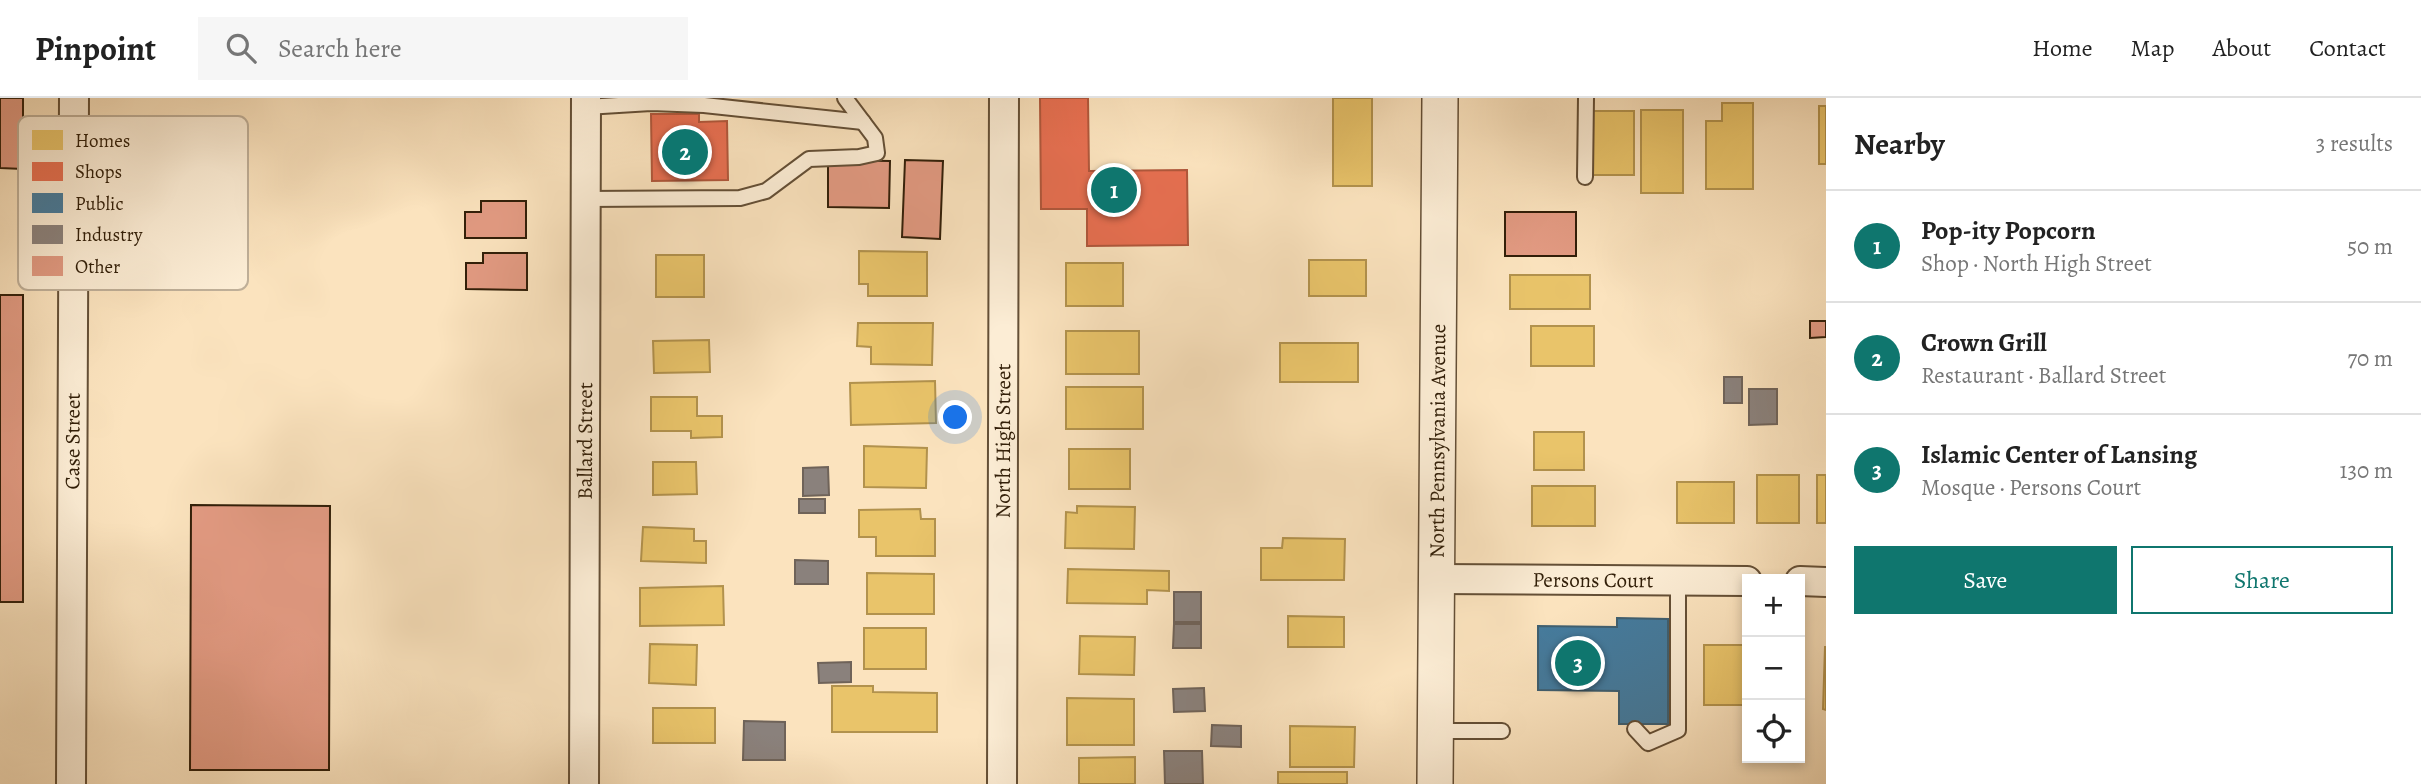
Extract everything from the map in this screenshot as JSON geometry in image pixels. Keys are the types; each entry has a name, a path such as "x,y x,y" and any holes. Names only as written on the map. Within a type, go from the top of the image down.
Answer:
{"street":[{"name":"Case Street","path":"74,98 74,116"},
{"name":"North High Street","path":"1002,784 1004,98"},
{"name":"North Pennsylvania Avenue","path":"1435,784 1440,98"},
{"name":"Ballard Street","path":"584,784 586,102"},
{"name":"Case Street","path":"71,784 73,290"},
{"name":"Persons Court","path":"1437,579 1742,581"},
{"path":"1805,582 1826,582"}],"lane":[{"path":"586,199 740,198 766,191 809,159 859,157 877,153 875,138 845,98"},
{"path":"1585,177 1586,98"},
{"path":"586,102 704,104 863,122"},
{"path":"1635,729 1648,743 1678,730 1678,580"},
{"path":"1436,731 1502,731"}],"building: Homes":[{"path":"1333,98 1372,98 1372,186 1333,186"},
{"path":"1722,103 1753,103 1753,189 1706,189 1706,121 1722,121"},
{"path":"1819,106 1826,106 1826,164 1819,164"},
{"path":"1641,110 1683,110 1683,193 1641,193"},
{"path":"1590,111 1634,111 1634,175 1590,175"},
{"path":"859,251 927,252 927,296 868,296 868,284 859,284"},
{"path":"656,255 704,255 704,297 656,297"},
{"path":"1309,260 1366,260 1366,296 1309,296"},
{"path":"1066,263 1123,263 1123,306 1066,306"},
{"path":"1510,275 1590,275 1590,309 1510,309"},
{"path":"858,323 933,323 932,365 871,364 871,347 857,346"},
{"path":"1531,326 1594,326 1594,366 1531,366"},
{"path":"1066,331 1139,331 1139,374 1066,374"},
{"path":"709,340 710,372 654,373 653,341"},
{"path":"1280,343 1358,343 1358,382 1280,382"},
{"path":"935,381 936,423 851,425 850,383"},
{"path":"1066,387 1143,387 1143,429 1066,429"},
{"path":"651,397 697,397 697,416 722,416 722,437 691,438 691,431 651,431"},
{"path":"1534,432 1584,432 1584,470 1534,470"},
{"path":"864,446 927,448 926,488 864,487"},
{"path":"1069,449 1130,449 1130,489 1069,489"},
{"path":"653,462 696,462 697,494 653,495"},
{"path":"1757,475 1799,475 1799,523 1757,523"},
{"path":"1817,475 1826,475 1826,523 1817,523"},
{"path":"1677,482 1734,482 1734,523 1677,523"},
{"path":"1532,486 1595,486 1595,526 1532,526"},
{"path":"1077,506 1135,507 1134,549 1065,548 1066,512 1077,513"},
{"path":"920,509 921,519 935,519 935,556 876,556 876,537 859,537 859,510"},
{"path":"643,527 694,529 694,541 706,541 706,563 641,561"},
{"path":"1283,538 1345,539 1344,580 1261,580 1261,548 1282,548"},
{"path":"1068,569 1169,571 1169,591 1147,590 1147,604 1067,603"},
{"path":"867,573 934,574 934,614 867,614"},
{"path":"723,586 724,625 640,626 640,588"},
{"path":"1288,616 1344,617 1344,647 1288,647"},
{"path":"864,628 926,628 926,669 864,669"},
{"path":"1080,636 1135,637 1134,675 1079,674"},
{"path":"650,644 697,645 696,685 649,683"},
{"path":"1704,645 1742,645 1742,705 1704,705"},
{"path":"1826,647 1826,710 1823,709"},
{"path":"832,686 873,686 873,692 937,693 937,732 832,732"},
{"path":"1067,698 1134,699 1134,745 1067,745"},
{"path":"653,708 715,708 715,743 653,743"},
{"path":"1290,726 1355,727 1354,767 1290,767"},
{"path":"1135,757 1135,784 1079,784 1079,758"},
{"path":"1278,772 1347,772 1347,784 1278,784"}],"building: Shops":[{"path":"1040,98 1088,98 1089,171 1187,170 1188,245 1087,246 1087,209 1041,209"},
{"path":"651,114 699,114 699,122 727,121 728,180 652,181"}],"building: Public":[{"path":"1617,618 1668,619 1668,724 1619,724 1619,691 1538,690 1538,626 1617,627"}],"building: Industry":[{"path":"1724,377 1742,377 1742,403 1724,403"},
{"path":"1749,389 1777,389 1777,424 1749,425"},
{"path":"828,467 829,495 803,496 803,468"},
{"path":"799,499 825,499 825,513 799,513"},
{"path":"795,560 828,561 828,584 795,584"},
{"path":"1174,592 1201,592 1201,622 1174,622"},
{"path":"1174,624 1201,624 1201,648 1173,648"},
{"path":"851,662 851,682 819,683 818,663"},
{"path":"1204,688 1205,711 1174,712 1173,689"},
{"path":"744,721 785,722 785,760 743,760"},
{"path":"1212,725 1241,726 1241,747 1211,746"},
{"path":"1164,751 1202,751 1203,784 1165,784"}],"building: Other":[{"path":"0,98 23,98 23,116 18,116 18,169 0,168"},
{"path":"828,160 890,161 889,208 828,207"},
{"path":"905,160 943,161 940,239 902,237"},
{"path":"481,201 526,201 526,238 465,238 465,212 481,212"},
{"path":"1505,212 1576,212 1576,256 1505,256"},
{"path":"483,253 527,253 527,290 466,289 466,263 483,263"},
{"path":"0,295 23,295 23,602 0,602"},
{"path":"1810,321 1826,321 1826,337 1810,338"},
{"path":"191,505 330,506 329,770 190,770"}],"place":[{"name":"Crown Grill","path":"685,152"},
{"name":"Pop-ity Popcorn","path":"1114,190"},
{"name":"Islamic Center of Lansing","path":"1578,663"}]}
